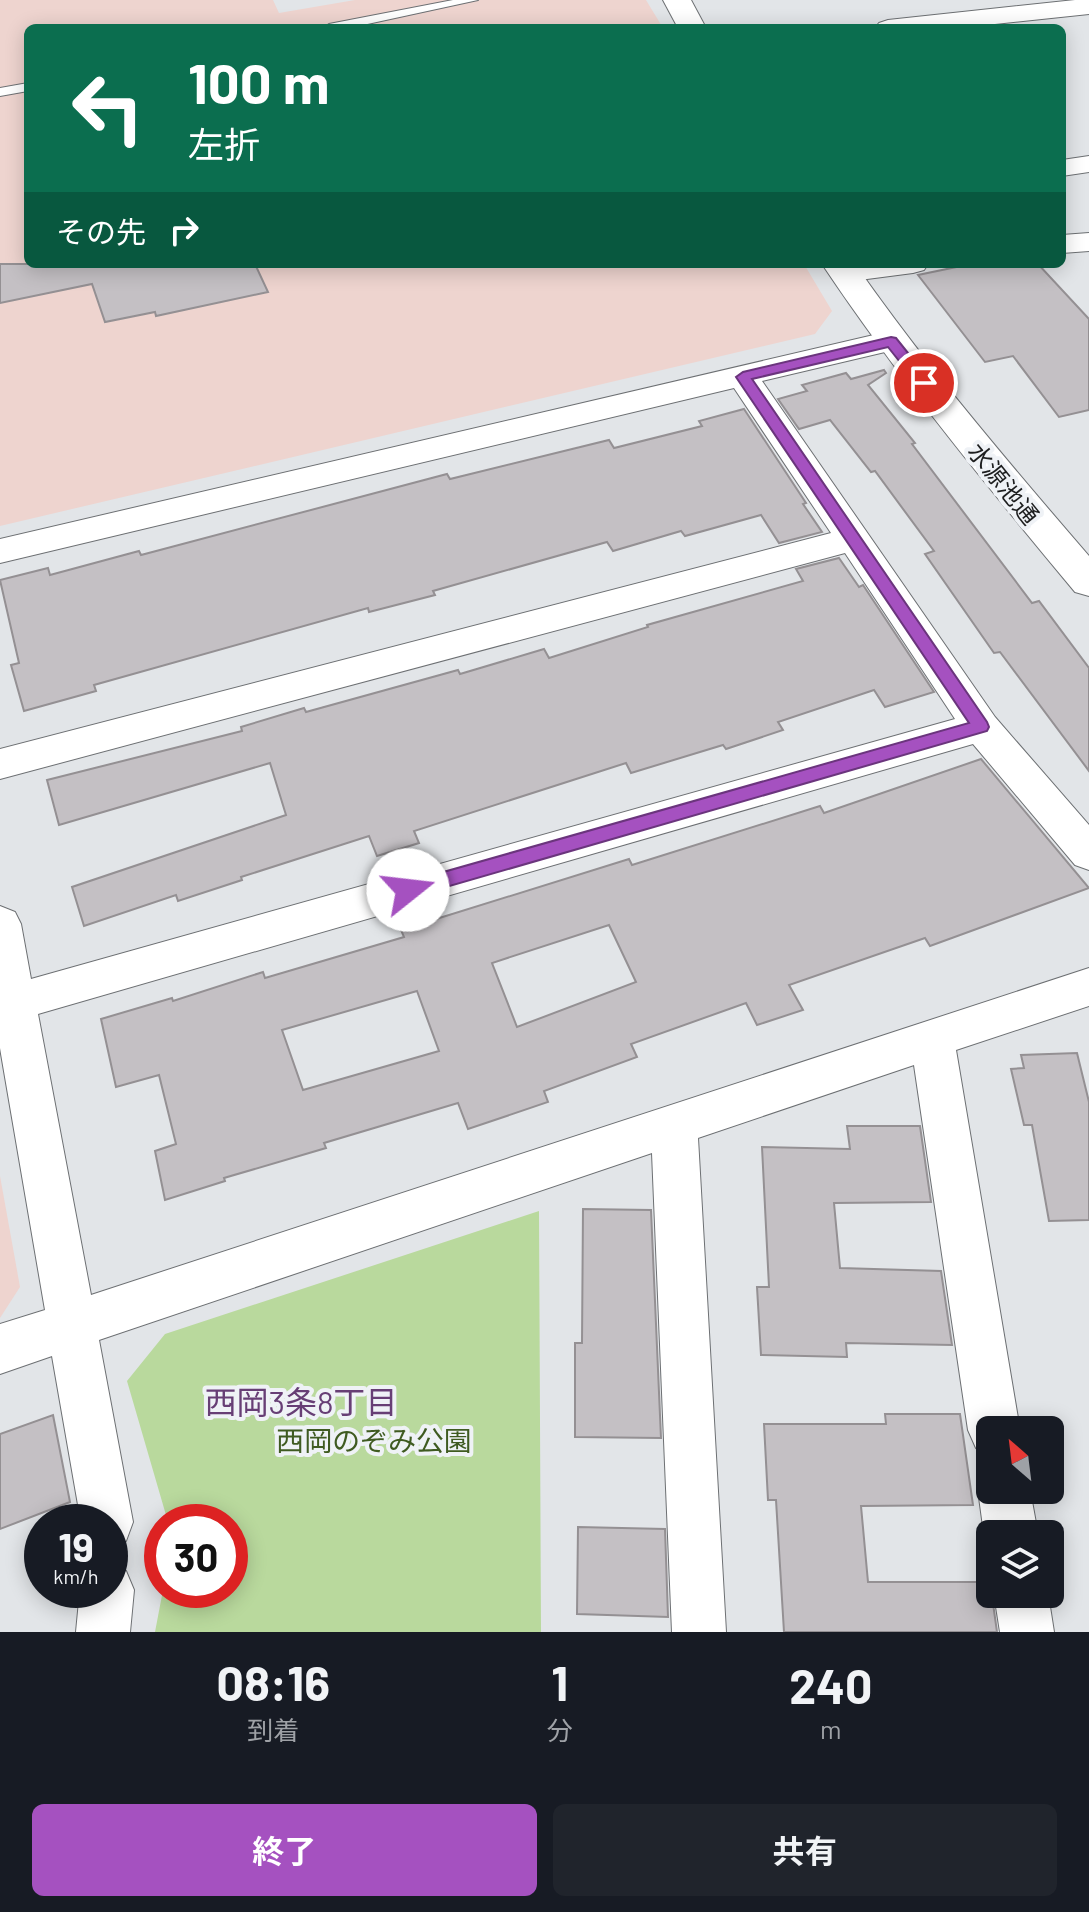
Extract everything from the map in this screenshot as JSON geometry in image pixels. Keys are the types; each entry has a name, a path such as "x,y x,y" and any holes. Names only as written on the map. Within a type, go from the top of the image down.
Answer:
{"street":[{"path":"677,0 690,24"},
{"path":"888,23 1058,4 1084,18"},
{"path":"1066,167 1089,164"},
{"path":"1066,244 1089,242"},
{"name":"水源池通","path":"841,269 891,341 1082,566"},
{"path":"0,551 891,341"},
{"path":"743,377 981,727 1089,853"},
{"path":"0,764 853,539"},
{"path":"16,1002 981,727"},
{"path":"0,924 104,1504"},
{"path":"0,1349 1089,987"},
{"path":"932,1038 992,1416"},
{"path":"674,1126 699,1632"},
{"path":"103,1632 105,1608"},
{"path":"1023,1608 1027,1632"}],"lane":[{"path":"349,24 472,0"},
{"path":"0,92 24,88"}],"shaded area":[{"path":"0,0 273,0 279,13 355,0 646,0 661,24 24,24 24,268 806,268 832,311 815,334 0,526"},
{"path":"0,1176 20,1287 0,1318"}],"green space":[{"name":"西岡のぞみ公園","path":"539,1211 541,1632 155,1632 160,1608 248,1608 248,1504 163,1504 127,1381 165,1334"}],"building":[{"path":"0,264 24,264 24,268 257,268 268,292 156,316 155,312 105,322 92,284 0,303"},
{"path":"952,268 1042,268 1089,319 1089,410 1059,417 1013,356 985,362 918,275"},
{"path":"884,370 886,373 868,385 915,443 912,444 1032,603 1039,601 1089,668 1089,771 1000,652 994,653 925,554 934,551 875,471 871,472 830,420 799,429 778,399 807,391 802,385 846,373 851,379"},
{"path":"744,409 822,532 779,543 761,515 685,536 681,531 613,551 607,542 433,591 435,595 369,612 368,608 94,685 96,691 24,711 11,665 19,663 0,580 48,568 50,575 139,551 141,555 447,474 450,479 609,440 614,448 702,426 699,421"},
{"path":"839,558 859,587 863,585 934,692 885,707 874,690 778,722 783,730 726,749 723,745 631,773 626,763 414,831 419,843 377,856 369,836 241,877 242,880 178,901 176,895 84,926 72,887 286,815 270,763 59,825 47,780 242,731 241,727 304,708 306,712 458,670 460,674 544,649 549,658 647,625 803,581 796,569"},
{"path":"981,759 1089,888 930,946 925,938 789,985 803,1010 757,1025 746,1003 631,1044 637,1057 544,1091 548,1102 468,1129 458,1103 324,1143 326,1148 224,1178 225,1181 165,1200 155,1151 176,1144 159,1075 116,1087 101,1019 172,998 173,1001 263,972 265,978 404,937 401,930 629,859 632,865 820,806 824,813","holes":["609,925 636,982 517,1027 492,963","417,991 439,1051 303,1090 282,1030"]},
{"path":"1077,1053 1089,1102 1089,1220 1049,1221 1032,1125 1024,1125 1011,1069 1024,1068 1021,1055"},
{"path":"847,1126 920,1126 931,1202 834,1203 840,1268 941,1271 952,1345 846,1343 847,1357 761,1355 757,1287 769,1287 762,1147 850,1149"},
{"path":"583,1209 651,1210 661,1438 575,1437 575,1343 582,1343"},
{"path":"885,1414 960,1414 973,1505 861,1506 868,1582 976,1582 976,1608 994,1608 997,1632 784,1632 776,1500 768,1500 764,1424 886,1424"},
{"path":"53,1415 70,1502 24,1504 24,1520 0,1529 0,1434"},
{"path":"578,1527 665,1529 668,1617 577,1614"}],"district":[{"name":"西岡3条8丁目","path":"301,1401"}],"route":[{"path":"408,890 981,727 743,377 891,341 924,383"}]}
